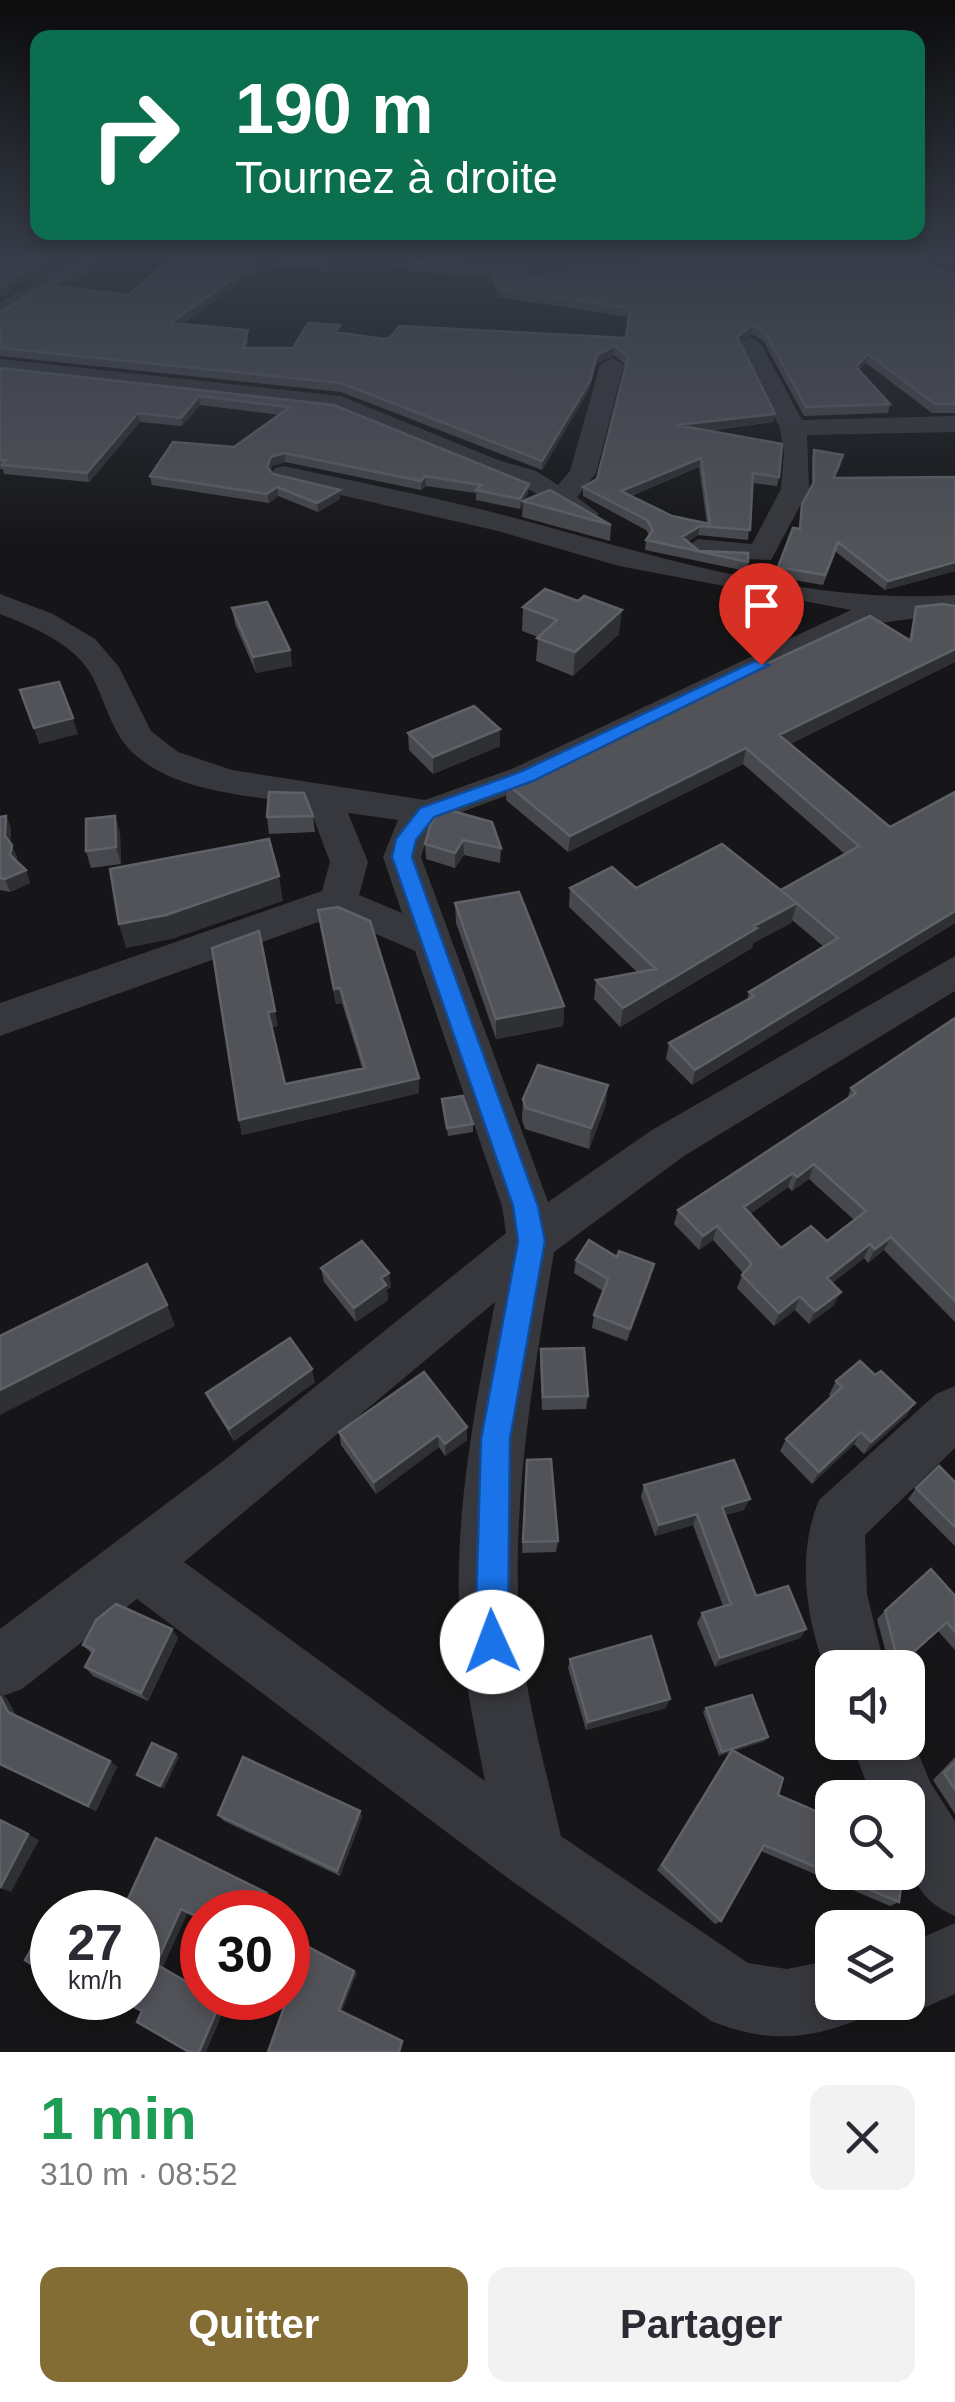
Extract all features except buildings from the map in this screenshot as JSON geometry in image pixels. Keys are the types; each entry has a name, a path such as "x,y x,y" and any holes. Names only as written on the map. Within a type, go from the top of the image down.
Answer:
{"street":[{"path":"0,366 341,403 489,466 527,477 626,548 754,555 766,551 795,490 793,428 756,355"},
{"path":"561,500 582,473 612,365"},
{"path":"793,428 955,424"},
{"path":"284,474 432,511 626,548 809,596 898,608"},
{"path":"0,603 88,650 103,667 125,720 160,755 188,768 323,798 427,812"},
{"path":"532,1856 494,1669 489,1616 496,1439 532,1241 526,1206 402,857 412,827 427,812 526,776 861,617 898,608 955,604"},
{"path":"0,1020 336,901 350,882 352,867 323,798"},
{"path":"336,901 435,944"},
{"path":"0,1667 243,1481 532,1241 668,1143 955,971"},
{"path":"850,1650 832,1545 839,1520 955,1412"},
{"path":"136,1562 532,1856 736,1996 787,2004 815,1998"},
{"path":"925,1833 955,1882"},
{"path":"925,1972 955,1958"}],"route":[{"path":"492,1642 489,1616 496,1439 504,1377 532,1241 526,1206 402,857 406,839 427,812 526,776 761,665"}]}
